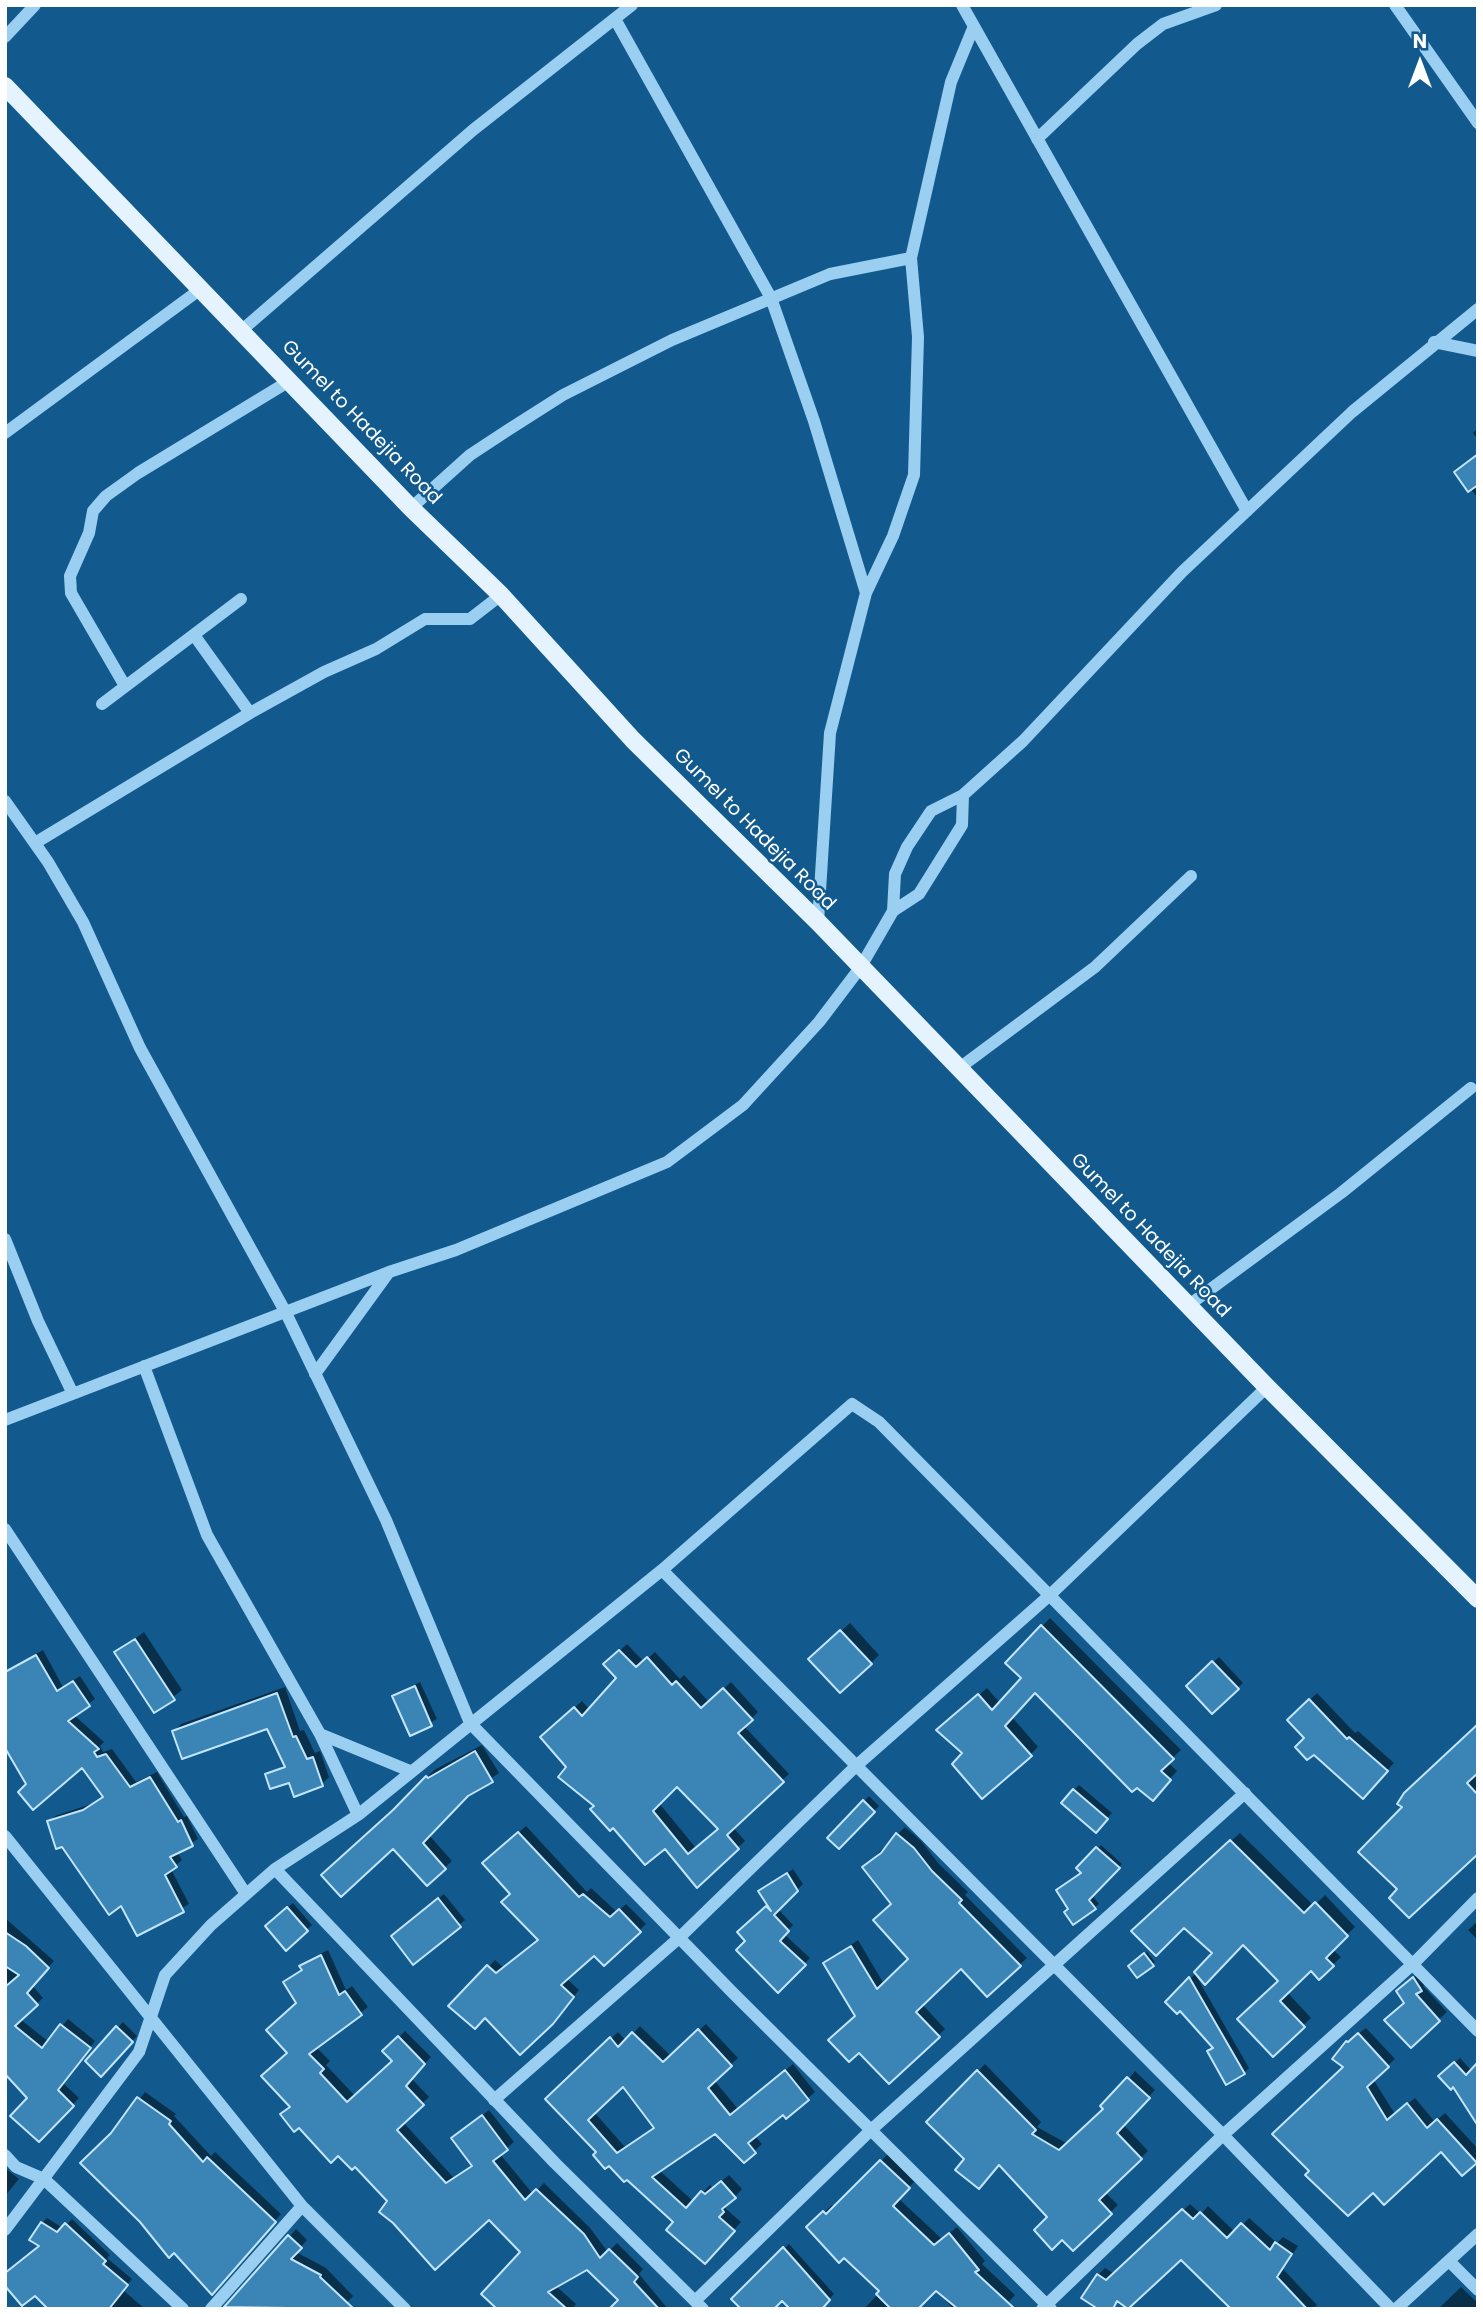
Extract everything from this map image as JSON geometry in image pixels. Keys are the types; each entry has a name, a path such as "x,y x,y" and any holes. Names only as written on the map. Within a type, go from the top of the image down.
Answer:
{"main road":[{"name":"Gumel to Hadejia Road","path":"5,86 291,380 411,508 501,595 633,740 818,922 1267,1387 1478,1600"}],"street":[{"path":"5,37 35,5"},
{"path":"242,330 473,130 632,5"},
{"path":"962,5 1247,511"},
{"path":"1037,139 1137,44 1164,24 1216,5"},
{"path":"1395,5 1478,123"},
{"path":"615,19 771,298 814,421 866,593"},
{"path":"818,922 830,733 866,593 892,536 914,475 918,337 911,258 951,82 974,26"},
{"path":"411,508 470,455 562,396 672,340 830,274 911,258"},
{"path":"5,433 202,288"},
{"path":"893,911 895,874 907,847 931,811 963,795 1023,741 1182,572 1352,412 1434,342 1478,309"},
{"path":"1434,342 1478,351"},
{"path":"125,686 71,593 70,576 89,533 93,511 106,496 138,472 291,380"},
{"path":"35,843 250,713 324,672 376,649 425,619 470,619 501,595"},
{"path":"102,704 241,599"},
{"path":"194,635 250,713"},
{"path":"5,1420 389,1272 456,1250 667,1162 743,1105 811,1031 860,968 893,911 919,894 962,825 963,795"},
{"path":"5,801 35,843 83,922 140,1048 286,1313 386,1520 470,1723 679,1938 1046,2307 1223,2136 1414,1963 1478,1898"},
{"path":"958,1069 1095,967 1191,876"},
{"path":"1189,1305 1341,1194 1471,1088"},
{"path":"5,1240 38,1321 72,1392"},
{"path":"315,1374 389,1272"},
{"path":"144,1366 208,1535 320,1734 358,1815"},
{"path":"494,2100 679,1938 856,1766 1050,1595 1267,1387"},
{"path":"5,2230 139,2052 165,1975 246,1894 275,1869 358,1815 662,1570 852,1405 879,1422 1478,2031"},
{"path":"5,1529 246,1894"},
{"path":"662,1570 1394,2309 1478,2234"},
{"path":"320,1734 410,1771"},
{"path":"275,1869 494,2100 699,2305 871,2130 1245,1793"},
{"path":"5,1836 302,2206 405,2309"},
{"path":"5,2155 16,2167 44,2179 184,2309"},
{"path":"211,2309 302,2206"},
{"path":"1449,2261 1478,2290"}],"building":[{"path":"1478,454 1478,485 1468,492 1454,472"},
{"path":"1041,1625 1174,1759 1161,1771 1171,1780 1153,1801 1137,1788 1132,1792 1035,1693 1005,1726 1032,1756 982,1799 952,1764 962,1753 936,1730 978,1694 992,1710 1021,1678 1005,1663"},
{"path":"840,1630 872,1664 840,1693 808,1659"},
{"path":"135,1639 175,1700 154,1713 114,1652"},
{"path":"619,1650 636,1667 647,1657 672,1685 676,1681 701,1708 723,1688 753,1720 738,1733 784,1782 727,1835 739,1849 697,1888 665,1849 645,1865 613,1828 610,1831 590,1809 594,1806 558,1777 566,1767 540,1737 574,1707 582,1716 616,1678 603,1664","holes":["677,1787 718,1829 688,1854 653,1811"]},
{"path":"36,1655 57,1691 73,1681 90,1706 68,1721 99,1749 94,1752 97,1757 106,1754 130,1787 150,1777 178,1822 181,1820 193,1846 170,1857 177,1867 165,1875 184,1912 137,1936 121,1906 109,1915 62,1847 56,1849 47,1821 83,1810 103,1797 82,1768 33,1810 18,1792 26,1784 5,1748 5,1672"},
{"path":"1212,1661 1239,1689 1212,1714 1186,1686"},
{"path":"415,1686 432,1726 410,1736 392,1696"},
{"path":"277,1693 293,1737 296,1736 307,1759 313,1757 323,1786 294,1797 289,1783 270,1789 265,1774 285,1767 267,1729 182,1759 172,1731"},
{"path":"1309,1699 1347,1739 1349,1737 1388,1771 1363,1799 1314,1755 1307,1760 1295,1747 1304,1738 1287,1720"},
{"path":"1478,1724 1478,1773 1467,1783 1478,1795 1478,1854 1409,1918 1389,1898 1397,1889 1358,1852 1402,1807 1397,1804 1404,1793"},
{"path":"475,1751 493,1782 468,1796 423,1843 446,1869 427,1886 393,1849 341,1897 321,1875 426,1776 428,1778"},
{"path":"1073,1789 1108,1819 1096,1833 1061,1803"},
{"path":"863,1800 875,1812 839,1849 827,1838"},
{"path":"518,1832 579,1897 583,1894 610,1917 619,1909 641,1932 604,1966 594,1956 561,1985 574,1997 553,2024 520,2055 485,2018 475,2029 448,2006 487,1965 496,1973 538,1940 501,1902 510,1894 482,1863"},
{"path":"896,1833 914,1848 932,1871 962,1900 959,1903 1021,1966 987,1997 961,1969 916,2012 940,2037 889,2084 859,2053 849,2062 828,2040 855,2016 823,1963 851,1946 877,1989 908,1959 873,1920 891,1904 862,1867 881,1853"},
{"path":"1230,1840 1304,1913 1315,1902 1348,1936 1326,1958 1334,1966 1319,1980 1311,1971 1280,2001 1305,2027 1273,2057 1237,2019 1278,1981 1243,1945 1205,1985 1194,1972 1212,1953 1184,1928 1156,1956 1131,1931"},
{"path":"1096,1847 1120,1868 1089,1900 1096,1909 1073,1925 1064,1912 1068,1909 1056,1890 1081,1873 1076,1868"},
{"path":"787,1873 798,1891 774,1915 789,1931 780,1941 806,1965 778,1993 736,1950 745,1941 737,1932 766,1906 771,1911 758,1891"},
{"path":"438,1898 461,1927 413,1965 391,1936"},
{"path":"287,1907 308,1931 286,1951 265,1926"},
{"path":"5,1932 26,1946 49,1968 27,1993 38,2005 15,2026 42,2048 60,2024 91,2048 58,2090 74,2106 39,2142 10,2116 27,2098 5,2074 5,1987 19,1975 5,1966"},
{"path":"1144,1953 1154,1966 1137,1978 1128,1966"},
{"path":"321,1955 339,1995 345,1991 362,2015 309,2054 324,2069 320,2073 347,2102 392,2061 382,2051 398,2036 425,2064 406,2086 424,2105 397,2130 446,2183 472,2166 451,2138 482,2115 508,2150 493,2161 525,2200 536,2189 584,2234 600,2258 609,2249 638,2277 634,2282 659,2309 609,2309 618,2300 587,2270 548,2292 567,2309 497,2309 481,2294 520,2252 489,2220 435,2270 393,2223 379,2212 387,2201 355,2167 352,2170 338,2156 331,2163 299,2128 294,2132 280,2114 290,2107 261,2076 287,2053 266,2030 296,2003 283,1982 302,1970 299,1966"},
{"path":"1189,1977 1245,2074 1226,2085 1207,2051 1213,2048 1180,2011 1177,2014 1165,2002"},
{"path":"1413,1977 1422,1991 1416,1994 1440,2021 1411,2048 1384,2020 1404,2003 1396,1991"},
{"path":"116,2026 133,2042 101,2077 85,2061"},
{"path":"698,2029 732,2066 708,2088 730,2115 785,2070 809,2100 786,2119 783,2115 748,2143 756,2153 744,2163 715,2134 652,2177 686,2208 701,2191 705,2194 721,2181 736,2198 722,2209 724,2212 719,2217 735,2231 705,2264 666,2230 673,2222 627,2180 624,2182 609,2166 605,2169 593,2155 596,2152 545,2099 610,2037 618,2047 632,2032 663,2062","holes":["623,2087 654,2128 617,2153 588,2120"]},
{"path":"1358,2033 1389,2067 1367,2087 1387,2120 1407,2103 1427,2128 1437,2119 1477,2163 1462,2176 1441,2152 1384,2205 1373,2193 1348,2216 1305,2175 1309,2171 1272,2134 1343,2067 1332,2059 1346,2041"},
{"path":"1454,2062 1466,2075 1478,2062 1478,2126 1453,2087 1451,2090 1438,2076"},
{"path":"977,2070 1036,2130 1032,2134 1059,2150 1103,2109 1100,2106 1127,2077 1150,2098 1117,2133 1142,2159 1099,2200 1112,2214 1073,2251 1062,2240 1052,2250 1034,2230 1047,2217 999,2165 979,2189 955,2170 964,2159 926,2122"},
{"path":"137,2097 171,2121 169,2124 203,2162 207,2157 276,2222 212,2295 174,2253 169,2258 140,2222 80,2163 111,2133"},
{"path":"880,2160 910,2188 893,2206 934,2245 949,2233 979,2270 975,2272 1015,2309 958,2309 936,2291 918,2309 891,2309 876,2294 879,2291 844,2258 839,2263 806,2227 823,2211 826,2214"},
{"path":"1182,2209 1193,2219 1200,2212 1227,2238 1241,2223 1270,2250 1275,2242 1292,2254 1277,2277 1307,2309 1231,2309 1181,2260 1128,2309 1117,2301 1113,2309 1098,2309 1081,2298 1097,2274 1106,2280"},
{"path":"41,2222 57,2232 65,2223 106,2261 103,2264 128,2285 109,2309 48,2309 35,2296 22,2306 5,2286 5,2273 39,2246 29,2240"},
{"path":"288,2235 302,2248 291,2259 321,2275 320,2277 354,2309 224,2307"},
{"path":"783,2247 830,2300 822,2309 790,2309 782,2301 774,2309 741,2309 731,2299"}]}
